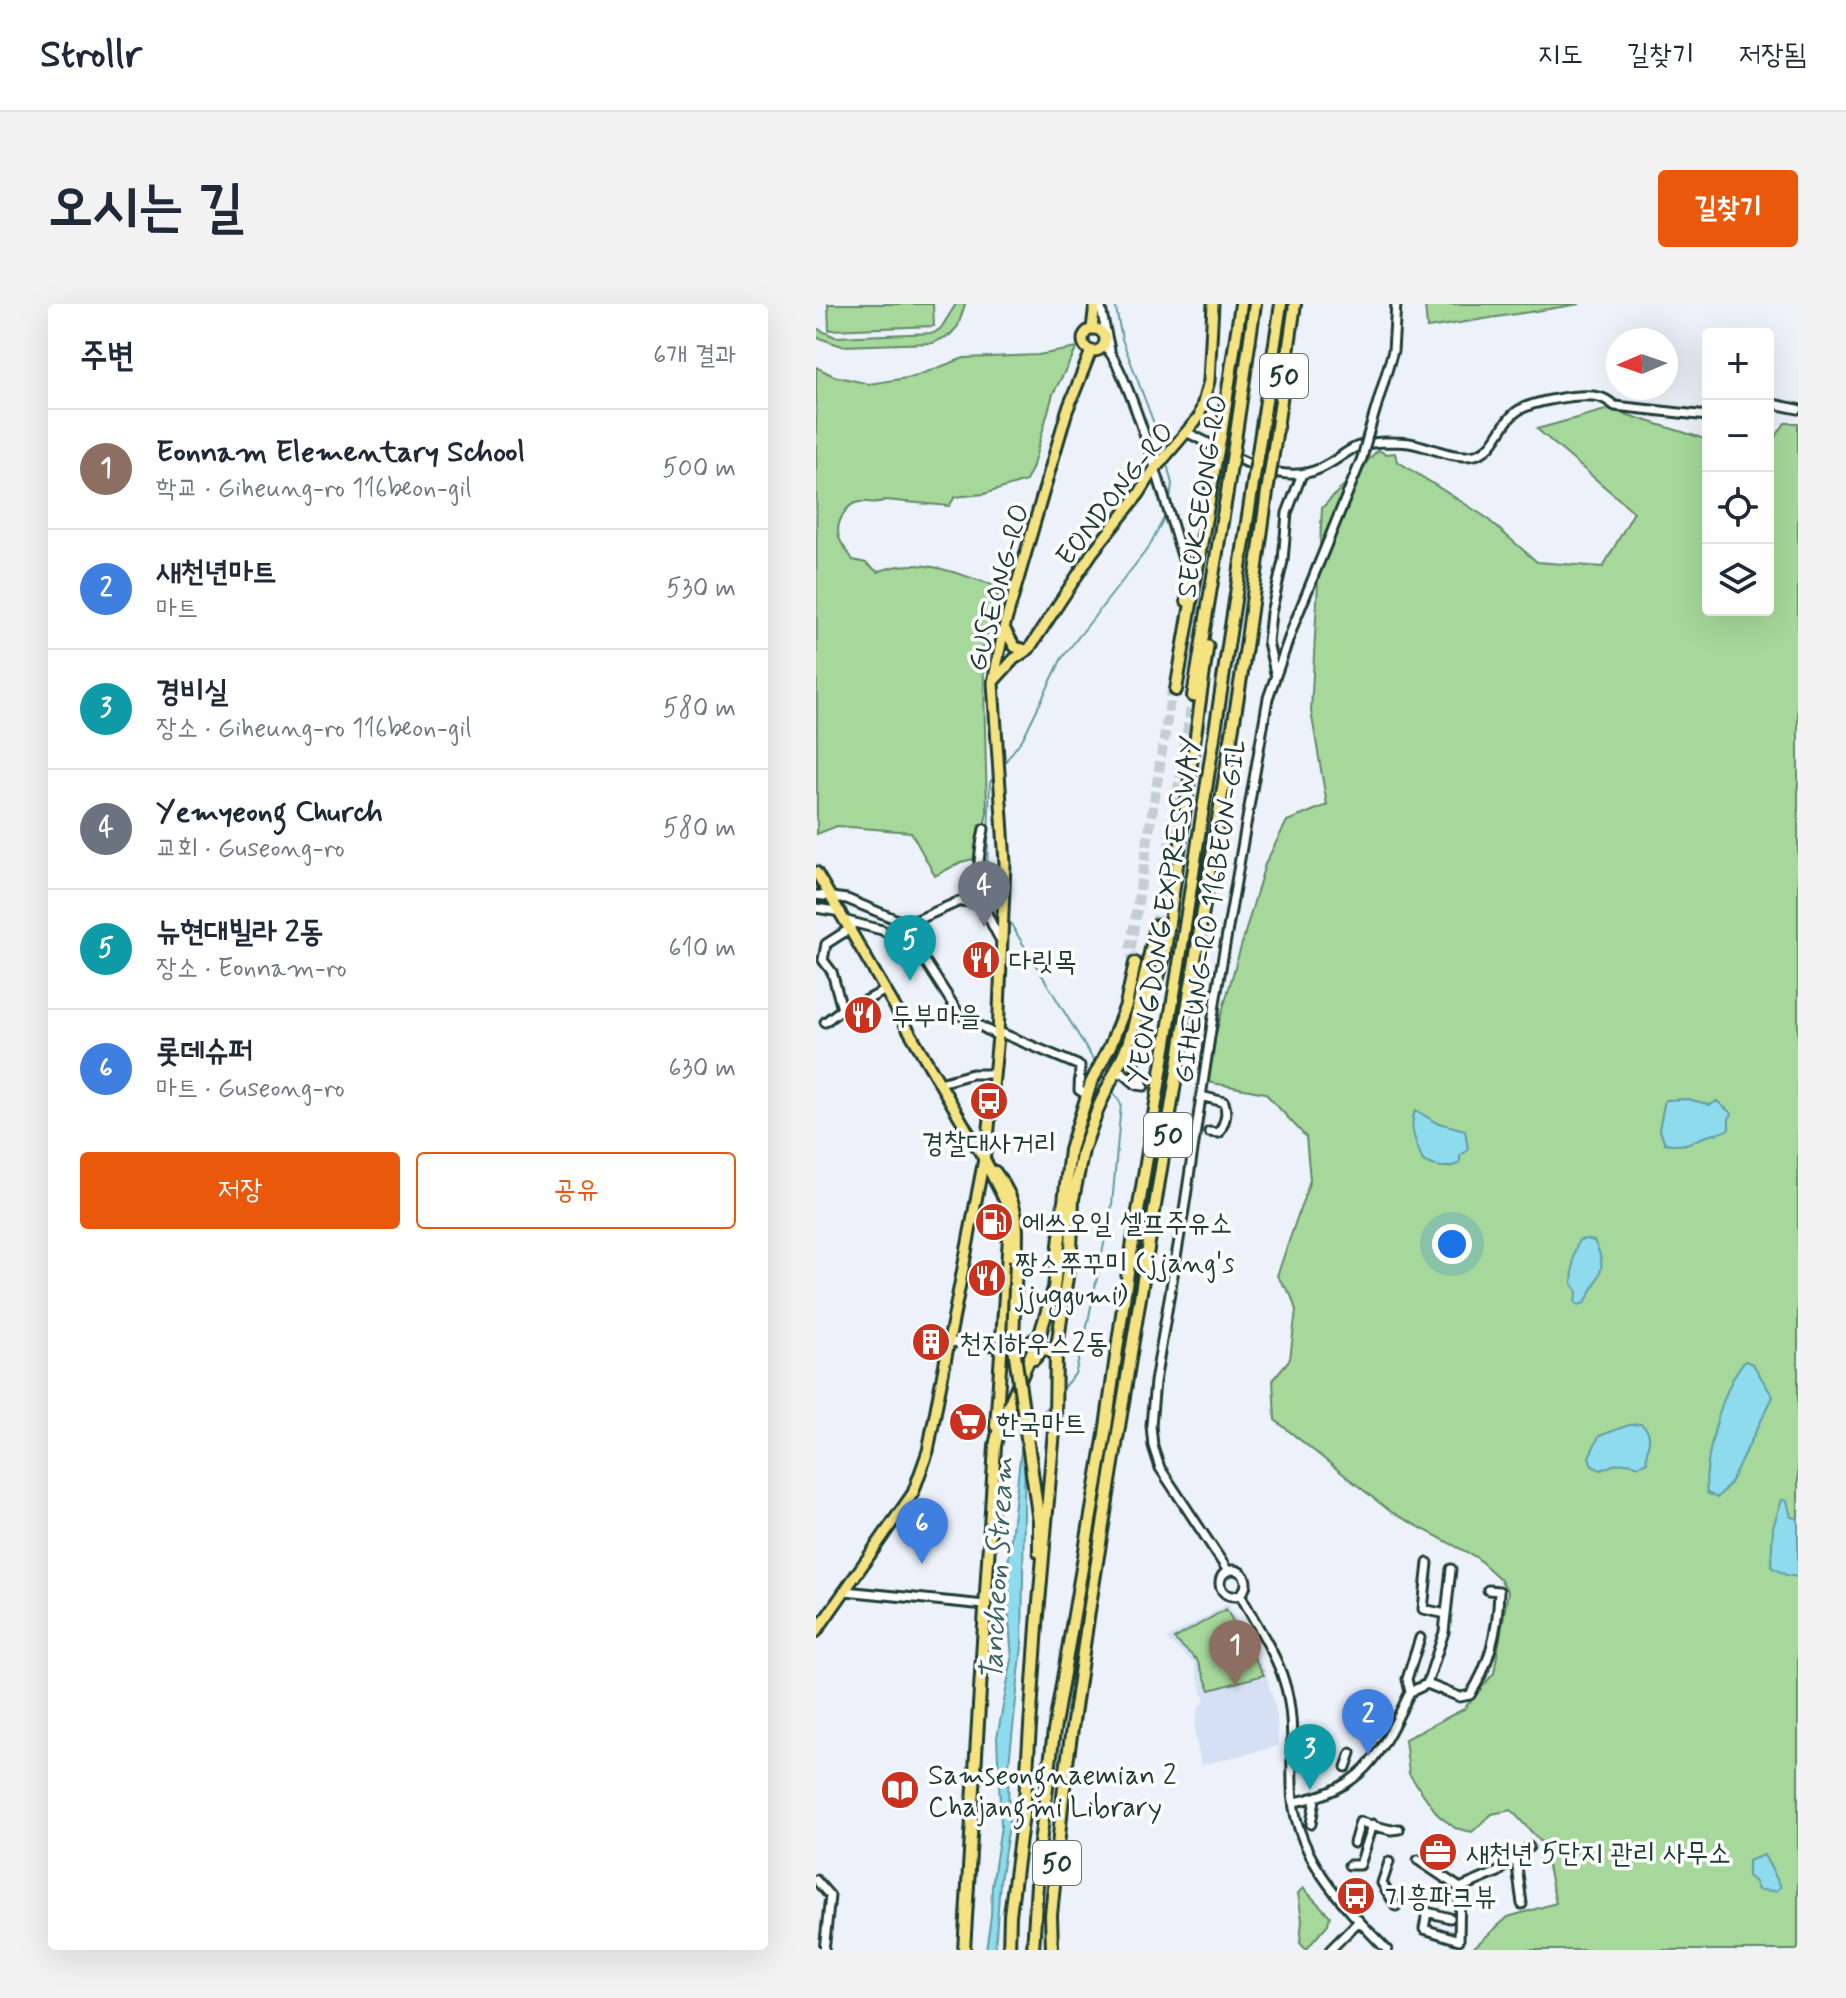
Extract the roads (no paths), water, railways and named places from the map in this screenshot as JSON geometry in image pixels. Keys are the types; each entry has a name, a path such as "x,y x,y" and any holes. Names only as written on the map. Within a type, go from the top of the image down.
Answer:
{"highway":[{"name":"SEOKSEONG-RO","path":"1187,571 1187,596 1174,690 1222,429 1241,304"},
{"name":"SEOKSEONG-RO","path":"1193,696 1255,304"},
{"name":"YEONGDONG EXPRESSWAY","path":"1033,1950 1039,1851 1054,1731 1105,1434 1281,304"},
{"name":"YEONGDONG EXPRESSWAY","path":"1052,1950 1051,1915 1065,1777 1089,1611 1246,647 1295,304"},
{"path":"1009,1950 1010,1915 1025,1799 1055,1419 1056,1354 1071,1249 1073,1199 1083,1150 1102,1100 1126,1051 1134,1025 1156,926"},
{"path":"995,1446 999,1428 1040,1334 1054,1288 1070,1150 1091,1083 1126,1005 1135,963"},
{"path":"984,1159 1006,1186 1015,1207 1018,1231 1013,1341 1039,1522 1034,1594 1037,1626"},
{"path":"964,1950 1010,1223 1005,1200 984,1159"},
{"path":"1023,1373 1044,1348 1056,1354"}],"main road":[{"path":"1091,351 1107,349 1102,332 1092,329 1098,304"},
{"name":"EONDONG-RO","path":"993,683 1014,659 1029,649 1092,553 1199,417 1207,391 1213,304"},
{"name":"GUSEONG-RO","path":"816,1632 913,1493 928,1451 984,1159 999,1034 1003,822 993,683 1004,628 1067,411 1091,351 1084,346 1082,339 1085,332 1092,329"},
{"path":"1004,628 1015,647 1023,651 1029,649"},
{"path":"1134,1025 1158,979 1165,955 1208,646"},
{"path":"816,872 984,1159"}],"street":[{"path":"1098,304 1107,349 1158,466 1162,495 1187,571"},
{"name":"GIHEUNG-RO 116BEON-GIL","path":"1228,1571 1160,1468 1151,1425 1155,1382 1268,698 1362,458 1393,351 1396,304"},
{"path":"1188,433 1250,464 1277,472 1302,474 1319,468 1348,449 1367,444 1407,442 1448,453 1473,455 1490,447 1518,410 1553,400 1593,396 1602,397 1615,406 1702,415"},
{"path":"1774,404 1798,409"},
{"path":"1276,675 1268,642 1271,613 1283,561 1287,513 1302,474"},
{"path":"1268,642 1274,653 1286,647"},
{"path":"984,829 978,858 982,903 985,914 1003,943"},
{"path":"816,895 847,899 900,921 917,920 960,901 982,903"},
{"path":"816,908 882,930 911,948 927,964 959,1014 999,1034 1080,1066 1079,1090 1087,1095"},
{"path":"842,1009 832,972 820,963 826,944 846,920"},
{"path":"825,1022 842,1009 851,1008 886,990"},
{"path":"1117,1075 1122,1072 1137,1085 1144,1086 1126,1051"},
{"path":"940,1083 972,1074 994,1074"},
{"path":"1201,1096 1224,1102 1227,1109 1219,1133 1209,1132"},
{"path":"950,1342 1022,1346 1040,1334"},
{"path":"1428,1563 1423,1609 1446,1614"},
{"path":"1294,1802 1315,1799 1345,1787 1369,1765 1410,1692 1427,1684 1444,1632 1451,1569"},
{"path":"1237,1570 1244,1575 1246,1584 1240,1594 1229,1595 1223,1589 1222,1577 1228,1571 1237,1570"},
{"path":"1427,1684 1460,1697 1470,1695 1480,1680 1496,1628 1499,1604 1499,1591 1488,1590"},
{"path":"845,1591 985,1605"},
{"path":"1240,1594 1285,1682 1293,1739 1291,1786 1300,1834 1310,1859 1359,1921 1387,1950"},
{"path":"1410,1692 1407,1679 1420,1638"},
{"path":"1471,1676 1480,1680"},
{"path":"1346,1767 1351,1753"},
{"path":"1369,1765 1380,1768"},
{"path":"1311,1824 1315,1799"},
{"path":"1354,1843 1360,1822 1399,1829"},
{"path":"1349,1865 1360,1865 1373,1824"},
{"path":"1460,1888 1498,1872 1529,1847"},
{"path":"1516,1859 1522,1904"},
{"path":"1418,1860 1460,1888"},
{"path":"1389,1862 1382,1883 1396,1906"},
{"path":"816,1880 830,1896 824,1950"},
{"path":"1458,1950 1460,1888"},
{"path":"1450,1918 1427,1912 1424,1929 1459,1940"},
{"path":"1330,1950 1359,1921"}],"water":[{"path":"1688,1099 1710,1105 1717,1101 1732,1114 1729,1129 1685,1144 1665,1143 1659,1129 1665,1100"},
{"path":"1416,1110 1435,1122 1465,1130 1468,1150 1460,1156 1460,1163 1442,1167 1423,1161 1412,1122"},
{"path":"1579,1240 1594,1241 1601,1267 1585,1303 1578,1305 1572,1284 1574,1256"},
{"path":"1745,1361 1753,1364 1773,1397 1729,1485 1717,1498 1707,1493 1711,1444 1722,1404"},
{"path":"1641,1424 1649,1437 1647,1462 1639,1466 1620,1464 1601,1470 1592,1466 1589,1457 1599,1436"},
{"name":"Tancheon Stream","path":"1032,1425 1025,1442 1022,1646 1008,1773 1009,1825 1000,1881 995,1950 986,1950 1001,1826 997,1738 1012,1659 1006,1582 1023,1433"},
{"path":"1782,1500 1787,1501 1791,1517 1798,1518 1798,1577 1771,1567 1773,1527"},
{"path":"1764,1855 1781,1887 1776,1891 1758,1890 1748,1876 1748,1861"}],"waterway":[{"name":"Tancheon Stream","path":"1115,304 1122,339 1164,450"},
{"name":"Tancheon Stream","path":"1166,460 1172,484 1169,509"},
{"name":"Tancheon Stream","path":"1002,766 1023,738 1062,658 1149,547 1166,514"},
{"name":"Tancheon Stream","path":"996,774 990,782 987,872 1000,903"},
{"name":"Tancheon Stream","path":"1006,916 1096,1064"},
{"name":"Tancheon Stream","path":"1060,1391 1075,1374 1112,1205 1121,1104 1112,1090"},
{"name":"Tancheon Stream","path":"1032,1425 1051,1402"}],"tunnel":[{"path":"1193,592 1204,632"},
{"path":"1135,963 1130,952 1172,689"},
{"path":"1156,926 1193,696"},
{"path":"1144,1086 1189,1131 1209,1132"}],"place":[{"name":"Yemyeong Church","path":"984,927"},
{"name":"다릿목","path":"981,960"},
{"name":"뉴현대빌라 2동","path":"910,981"},
{"name":"두부마을","path":"863,1015"},
{"name":"경찰대사거리","path":"989,1101"},
{"name":"에쓰오일 셀프주유소","path":"994,1222"},
{"name":"짱스쭈꾸미 (jjang's jjuggumi)","path":"987,1278"},
{"name":"천지하우스2동","path":"931,1342"},
{"name":"한국마트","path":"968,1422"},
{"name":"롯데슈퍼","path":"922,1564"},
{"name":"Eonnam Elementary School","path":"1235,1686"},
{"name":"새천년마트","path":"1368,1755"},
{"name":"Samseongnaemian 2 Chajangmi Library","path":"900,1790"},
{"name":"경비실","path":"1310,1790"},
{"name":"새천년 5단지 관리 사무소","path":"1438,1852"},
{"name":"기흥파크뷰","path":"1356,1896"}]}
